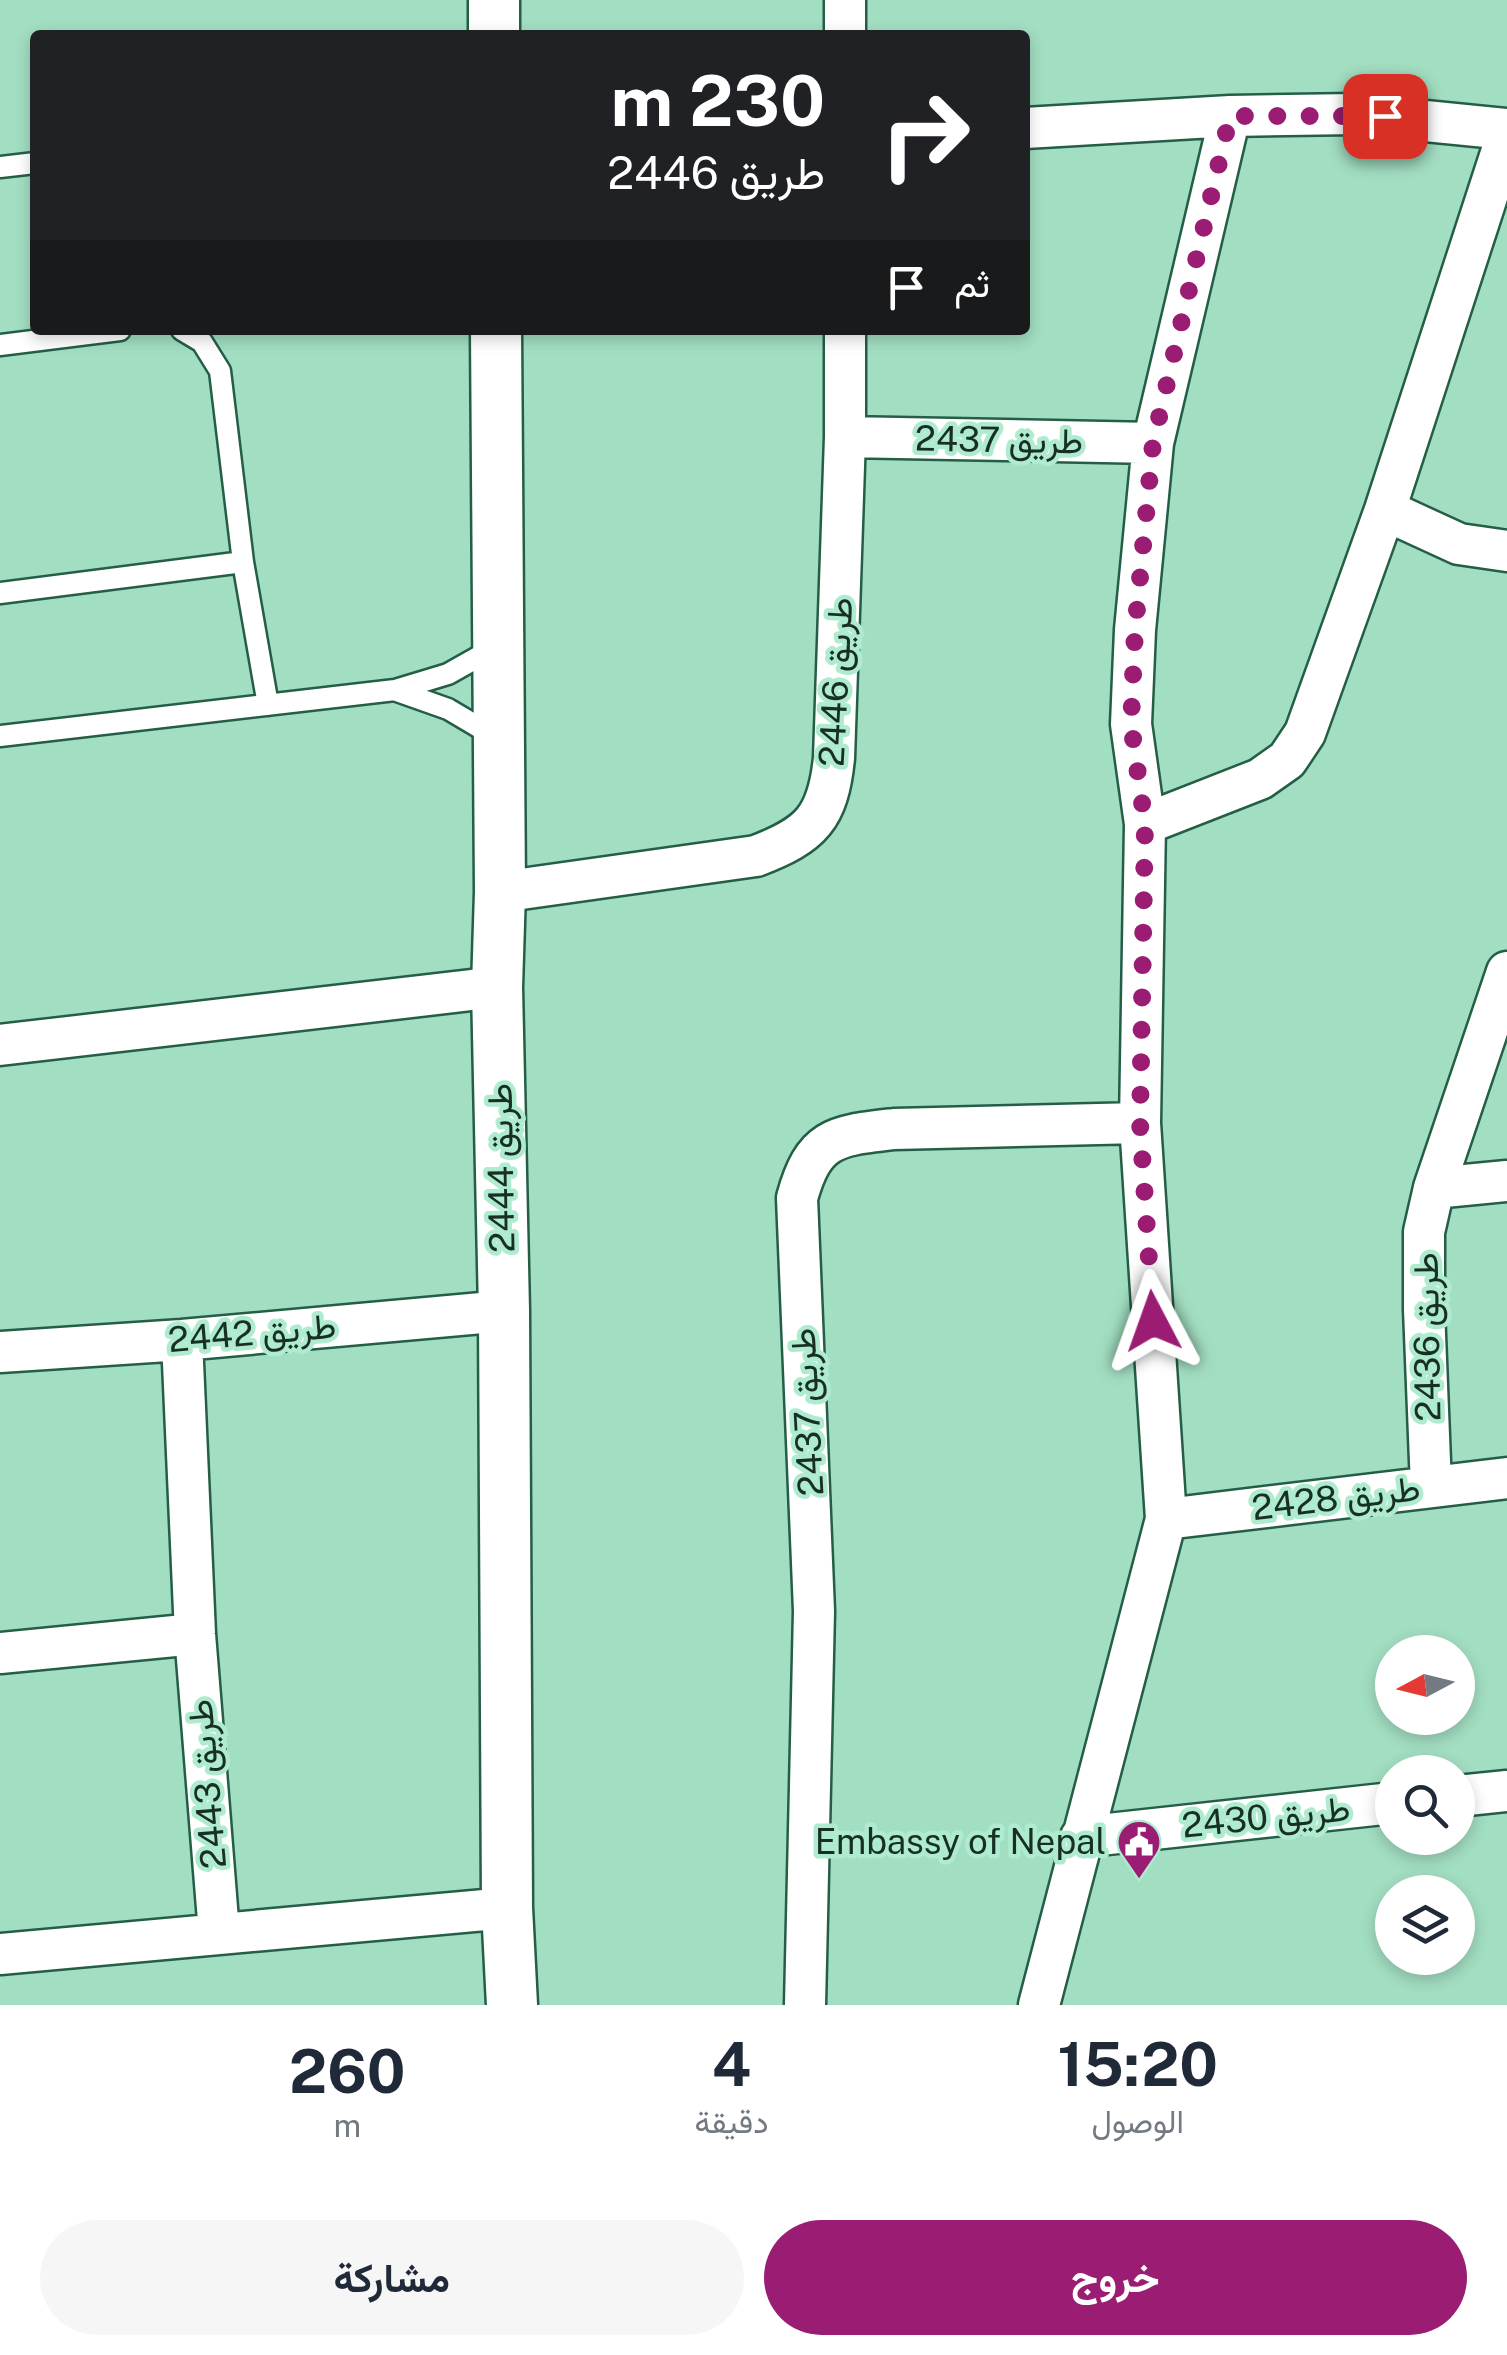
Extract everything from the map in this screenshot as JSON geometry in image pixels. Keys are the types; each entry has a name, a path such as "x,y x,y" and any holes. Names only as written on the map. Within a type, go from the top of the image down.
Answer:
{"street":[{"path":"494,0 494,30"},
{"path":"845,0 845,30"},
{"path":"1030,128 1230,116 1355,114 1507,132 1385,510 1306,733 1287,760 1260,779 1145,824"},
{"path":"1039,2005 1166,1520 1140,1123 1145,824 1131,724 1135,630 1153,443 1230,116"},
{"name":"طريق 2444","path":"496,335 498,987 507,1908 512,2005"},
{"name":"طريق 2446","path":"500,892 756,856 789,844 818,817 830,790 834,758 846,335"},
{"name":"طريق 2437","path":"845,436 1153,443"},
{"path":"1385,510 1460,544 1507,551"},
{"name":"طريق 2436","path":"1431,1487 1424,1232 1434,1188 1507,972"},
{"path":"0,1045 498,987"},
{"name":"طريق 2437","path":"805,2005 814,1611 797,1198 805,1168 818,1148 853,1134 894,1129 1140,1123"},
{"path":"1434,1188 1507,1180"},
{"name":"طريق 2442","path":"0,1352 504,1311"},
{"name":"طريق 2443","path":"182,1340 195,1634 219,1933"},
{"name":"طريق 2428","path":"1166,1520 1507,1478"},
{"path":"0,1653 195,1634"},
{"path":"1475,1794 1507,1791"},
{"name":"طريق 2430","path":"1080,1837 1375,1805"},
{"path":"0,1954 507,1908"}],"lane":[{"path":"0,167 30,164"},
{"path":"0,345 80,335"},
{"path":"190,335 202,342 220,371 243,562 268,705"},
{"path":"0,593 243,562"},
{"path":"0,736 395,690 448,674 497,647"},
{"path":"395,690 448,709 497,738"}],"place":[{"name":"Embassy of Nepal","path":"1139,1880"}],"route":[{"path":"1153,1321 1140,1123 1145,824 1131,724 1135,630 1153,443 1230,116 1385,116"}]}
